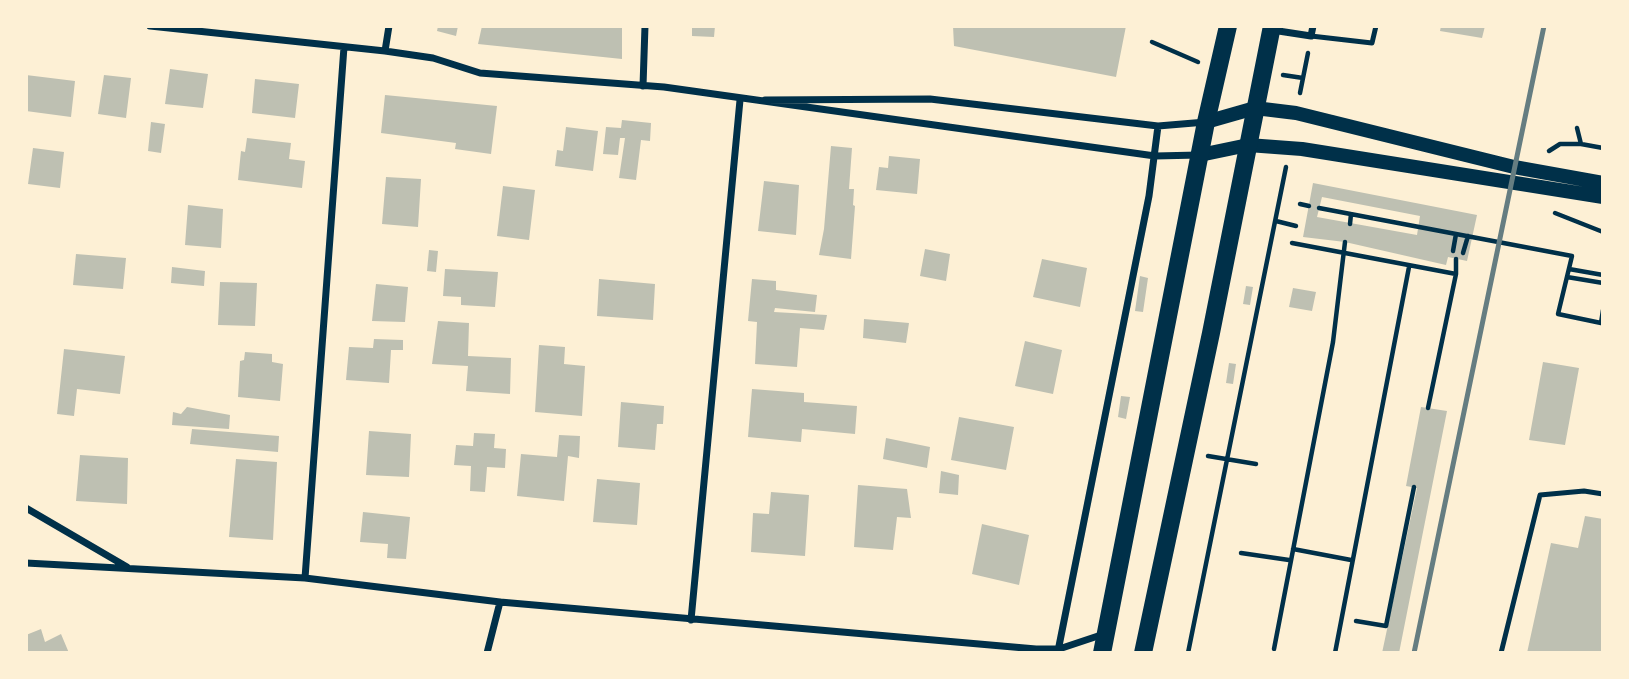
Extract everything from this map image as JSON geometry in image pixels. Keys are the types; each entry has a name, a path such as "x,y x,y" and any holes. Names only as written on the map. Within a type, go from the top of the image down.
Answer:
{"main road":[{"path":"1102,653 1206,121 1228,26"},
{"path":"1143,653 1271,28"},
{"path":"1206,121 1255,108 1296,113 1514,167 1603,183"},
{"path":"1200,155 1248,145 1290,148 1481,175 1603,197"}],"street":[{"path":"150,26 385,51 433,58 480,73 643,86 1155,156 1200,155"},
{"path":"385,51 389,26"},
{"path":"643,86 645,26"},
{"path":"1271,28 1311,36 1312,26"},
{"path":"305,578 344,47"},
{"path":"740,100 930,99 1158,126 1206,121"},
{"path":"691,620 740,100"},
{"path":"1058,651 1155,156 1158,126"},
{"path":"26,508 131,569"},
{"path":"26,563 305,578 499,602 1058,651 1106,633"},
{"path":"487,653 499,602"},
{"path":"930,653 933,641"}],"lane":[{"path":"1311,36 1372,43 1376,26"},
{"path":"1501,653 1540,495 1584,491 1603,494"}],"path":[{"path":"1296,113 1311,36"},
{"path":"1577,128 1581,144 1603,148"},
{"path":"1188,653 1290,148"},
{"path":"1300,204 1309,206"},
{"path":"1319,208 1572,256 1558,314 1601,323 1603,310"},
{"path":"1350,224 1354,215"},
{"path":"1276,221 1296,226"},
{"path":"1453,251 1456,234"},
{"path":"1463,253 1468,236"},
{"path":"1274,649 1333,342 1345,242"},
{"path":"1292,243 1456,274"},
{"path":"1428,408 1457,259"},
{"path":"1335,653 1409,267"},
{"path":"1569,269 1603,275"},
{"path":"1567,277 1603,283"},
{"path":"1206,456 1256,464"},
{"path":"1356,621 1385,626 1413,487"},
{"path":"1293,549 1351,560"},
{"path":"1241,553 1289,560"}],"building":[{"path":"438,26 458,26 456,36 437,31"},
{"path":"482,26 622,26 622,59 478,44"},
{"path":"692,26 715,26 714,37 692,36"},
{"path":"953,26 1126,26 1116,77 954,46"},
{"path":"1441,26 1485,26 1482,38 1440,31"},
{"path":"170,69 208,74 203,108 165,104"},
{"path":"26,75 75,81 71,117 26,111"},
{"path":"104,75 131,78 126,118 98,114"},
{"path":"255,79 299,84 295,118 252,113"},
{"path":"385,95 497,106 491,154 455,149 456,143 381,133"},
{"path":"622,120 651,123 650,141 641,140 636,180 619,178 625,138 620,138 618,155 603,154 606,127 621,128"},
{"path":"151,122 165,124 161,153 148,151"},
{"path":"566,127 598,131 593,171 555,166 557,150 563,151"},
{"path":"247,138 291,143 289,159 305,161 302,188 238,180 241,151 245,152"},
{"path":"831,146 852,148 849,189 854,189 855,206 851,259 819,255 824,229"},
{"path":"33,148 64,152 60,188 28,184"},
{"path":"889,156 920,159 917,194 876,190 879,167 888,168"},
{"path":"386,177 421,179 418,227 382,224"},
{"path":"764,181 799,185 796,235 758,231"},
{"path":"1313,183 1477,215 1467,261 1448,257 1446,265 1345,242 1303,237","holes":["1322,197 1420,216 1417,235 1317,217"]},
{"path":"503,186 535,190 529,240 497,236"},
{"path":"188,205 223,209 221,248 185,245"},
{"path":"925,249 950,254 946,281 920,276"},
{"path":"429,250 438,251 436,272 427,271"},
{"path":"76,254 126,258 123,289 73,285"},
{"path":"1042,259 1087,268 1080,307 1033,297"},
{"path":"172,267 205,271 204,286 171,283"},
{"path":"445,269 498,272 495,307 461,305 461,297 443,296"},
{"path":"1140,276 1148,278 1143,312 1135,311"},
{"path":"599,279 655,284 653,320 597,316"},
{"path":"752,279 776,281 776,290 817,295 815,312 775,308 774,312 827,315 824,330 800,328 797,367 755,364 757,322 748,321"},
{"path":"220,282 257,283 255,326 218,325"},
{"path":"376,284 408,287 405,322 372,321"},
{"path":"1246,286 1253,287 1250,305 1243,304"},
{"path":"1293,288 1316,292 1312,311 1289,307"},
{"path":"864,319 909,323 906,343 863,338"},
{"path":"438,321 469,323 468,356 511,358 510,394 466,391 468,366 432,364"},
{"path":"374,339 403,340 403,350 391,350 389,383 346,380 349,347 373,348"},
{"path":"1025,341 1062,350 1053,394 1015,386"},
{"path":"539,345 565,347 564,364 585,366 582,416 535,412"},
{"path":"64,349 125,356 120,394 77,389 74,416 57,414"},
{"path":"245,352 272,354 272,362 283,364 280,401 238,397 240,361 244,360"},
{"path":"1543,362 1579,368 1565,445 1529,440"},
{"path":"1229,363 1236,364 1233,384 1226,383"},
{"path":"752,389 804,393 804,402 857,406 855,434 802,429 801,442 748,437"},
{"path":"1121,396 1130,397 1126,419 1118,417"},
{"path":"621,402 664,406 663,424 657,424 655,450 618,447"},
{"path":"187,407 230,415 229,429 172,425 173,412 181,414"},
{"path":"1421,407 1447,411 1399,653 1382,653 1417,488 1406,486"},
{"path":"959,417 1014,427 1006,470 951,460"},
{"path":"192,429 279,436 278,452 190,444"},
{"path":"369,431 411,434 409,477 366,475"},
{"path":"474,433 495,434 494,448 506,449 505,468 487,467 485,492 470,491 471,466 454,465 456,445 473,446"},
{"path":"559,435 580,436 579,458 568,456 564,501 517,496 521,454 557,457"},
{"path":"886,438 930,447 927,468 883,459"},
{"path":"80,455 128,458 127,504 76,501"},
{"path":"236,459 277,462 273,540 229,537"},
{"path":"941,471 959,475 958,495 939,493"},
{"path":"597,479 640,483 637,525 593,522"},
{"path":"858,485 907,489 911,518 897,517 893,550 854,547"},
{"path":"771,492 809,495 805,556 751,552 753,513 769,514"},
{"path":"363,512 410,517 406,559 387,558 388,544 360,542"},
{"path":"1585,516 1603,519 1603,653 1527,653 1551,543 1578,548"},
{"path":"982,524 1029,535 1019,585 972,574"},
{"path":"41,629 45,642 61,634 69,653 26,653 26,635"}],"railway":[{"path":"1414,653 1544,26"}]}
